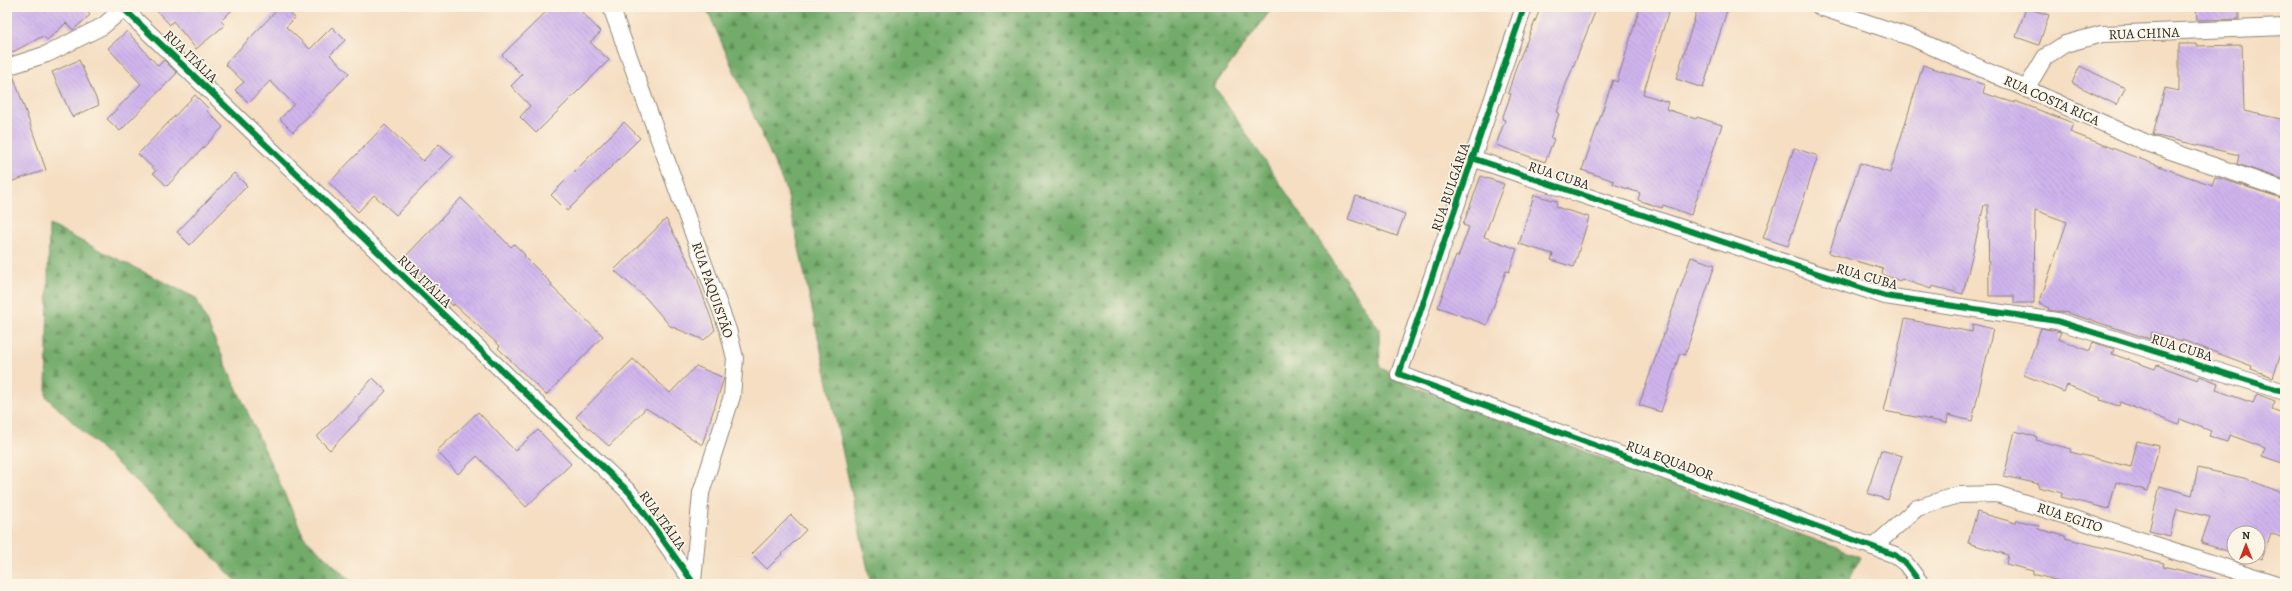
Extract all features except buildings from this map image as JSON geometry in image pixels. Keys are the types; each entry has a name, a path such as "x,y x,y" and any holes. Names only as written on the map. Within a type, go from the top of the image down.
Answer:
{"street":[{"name":"RUA PAQUISTÃO","path":"611,7 728,330 735,358 732,396 701,493 694,583"},
{"name":"RUA BULGÁRIA","path":"1399,374 1524,7"},
{"name":"RUA COSTA RICA","path":"1820,7 1913,38 2147,143 2285,190"},
{"name":"RUA ITÁLIA","path":"124,8 630,493 694,583"},
{"path":"7,67 47,54 103,26 124,8"},
{"name":"RUA CHINA","path":"2026,89 2045,57 2064,44 2102,34 2285,27"},
{"name":"RUA CUBA","path":"1472,158 1885,296 2057,321 2285,392"},
{"name":"RUA EQUADOR","path":"1399,374 1895,555 1906,564 1921,584"},
{"name":"RUA EGITO","path":"1873,547 1917,508 1958,495 1997,494 2277,584"}],"green space":[{"path":"706,7 1273,7 1214,86 1379,329 1380,367 1408,384 1860,557 1848,584 871,584 787,192"},
{"path":"49,225 196,298 304,537 354,584 239,584 173,516 46,397"}],"cycle path":[{"path":"1524,7 1399,374 1895,555 1906,564 1921,584"},
{"path":"123,8 630,493 694,584"},
{"path":"1472,158 1885,296 2057,321 2285,392"}]}
